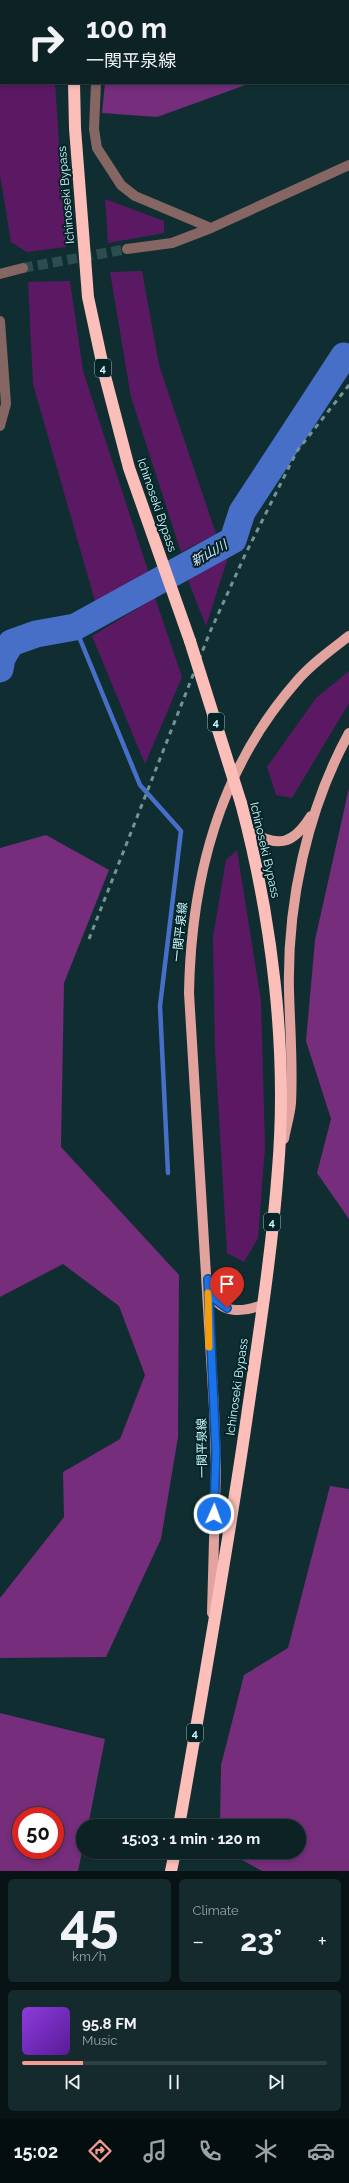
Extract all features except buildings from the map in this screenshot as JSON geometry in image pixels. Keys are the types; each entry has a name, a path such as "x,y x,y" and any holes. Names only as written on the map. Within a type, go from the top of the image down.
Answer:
{"highway":[{"name":"Ichinoseki Bypass","path":"74,84 75,128 88,297 105,376 129,468 190,641 249,831 258,869 271,958 278,1023 280,1100 278,1167 264,1304 233,1511 211,1641"},
{"name":"4","path":"180,1819 211,1641"},
{"path":"172,1871 174,1859"}],"main road":[{"name":"一関平泉線","path":"211,1641 216,1467 208,1279 189,993 190,949 199,882 214,825 245,755 276,707 297,680 349,636"},
{"path":"249,831 262,839 275,842 286,841 302,829 317,805 349,733"},
{"path":"278,1167 291,1104 292,1046 289,990 291,939 304,853 317,805"},
{"name":"一関平泉線","path":"208,1279 213,1298 227,1308 251,1309 264,1304"}],"street":[{"path":"96,84 94,130 98,148 122,186 135,196 212,228"},
{"path":"127,249 172,243 212,228 349,165"},
{"path":"0,274 23,268"},
{"path":"0,321 6,404 0,426"}],"shaded area":[{"path":"0,84 55,84 66,247 27,252 11,242 0,175"},
{"path":"105,84 248,84 157,117 102,113"},
{"path":"105,199 164,221 164,233 108,243"},
{"path":"142,271 159,365 216,534 181,552 131,397 110,272"},
{"path":"70,281 83,371 150,577 95,601 33,384 28,282"},
{"path":"228,557 206,626 188,580"},
{"path":"155,598 182,677 145,764 92,636"},
{"path":"349,671 349,703 292,798 276,795 267,767 316,698"},
{"path":"349,788 349,1219 317,1173 331,1119 306,1041 315,940"},
{"path":"46,835 109,870 64,983 61,1147 179,1275 178,1437 161,1539 106,1657 0,1658 0,1598 64,1517 63,1472 120,1439 145,1375 119,1306 63,1264 0,1297 0,848"},
{"path":"237,850 261,1001 265,1147 258,1238 244,1262 227,1253 215,1049 213,937 226,860"},
{"path":"330,1486 349,1489 349,1871 262,1871 241,1859 306,1859 306,1819 220,1819 221,1765 244,1675 288,1648"},
{"path":"0,1713 105,1739 89,1819 76,1819 76,1859 80,1859 78,1871 0,1871"}],"waterway":[{"name":"新山川","path":"0,669 2,658 11,643 36,634 75,627 233,540 242,512 344,356 349,359"},
{"path":"75,627 140,785 181,831 160,1006 168,1173"}],"tunnel":[{"path":"23,268 127,249"}],"railway":[{"path":"89,939 210,632 245,555 297,451 349,385"}],"slow traffic":[{"path":"208,1293 209,1347"}],"route":[{"path":"214,1514 216,1452 210,1353 208,1279 213,1298 217,1303 227,1308"}]}
